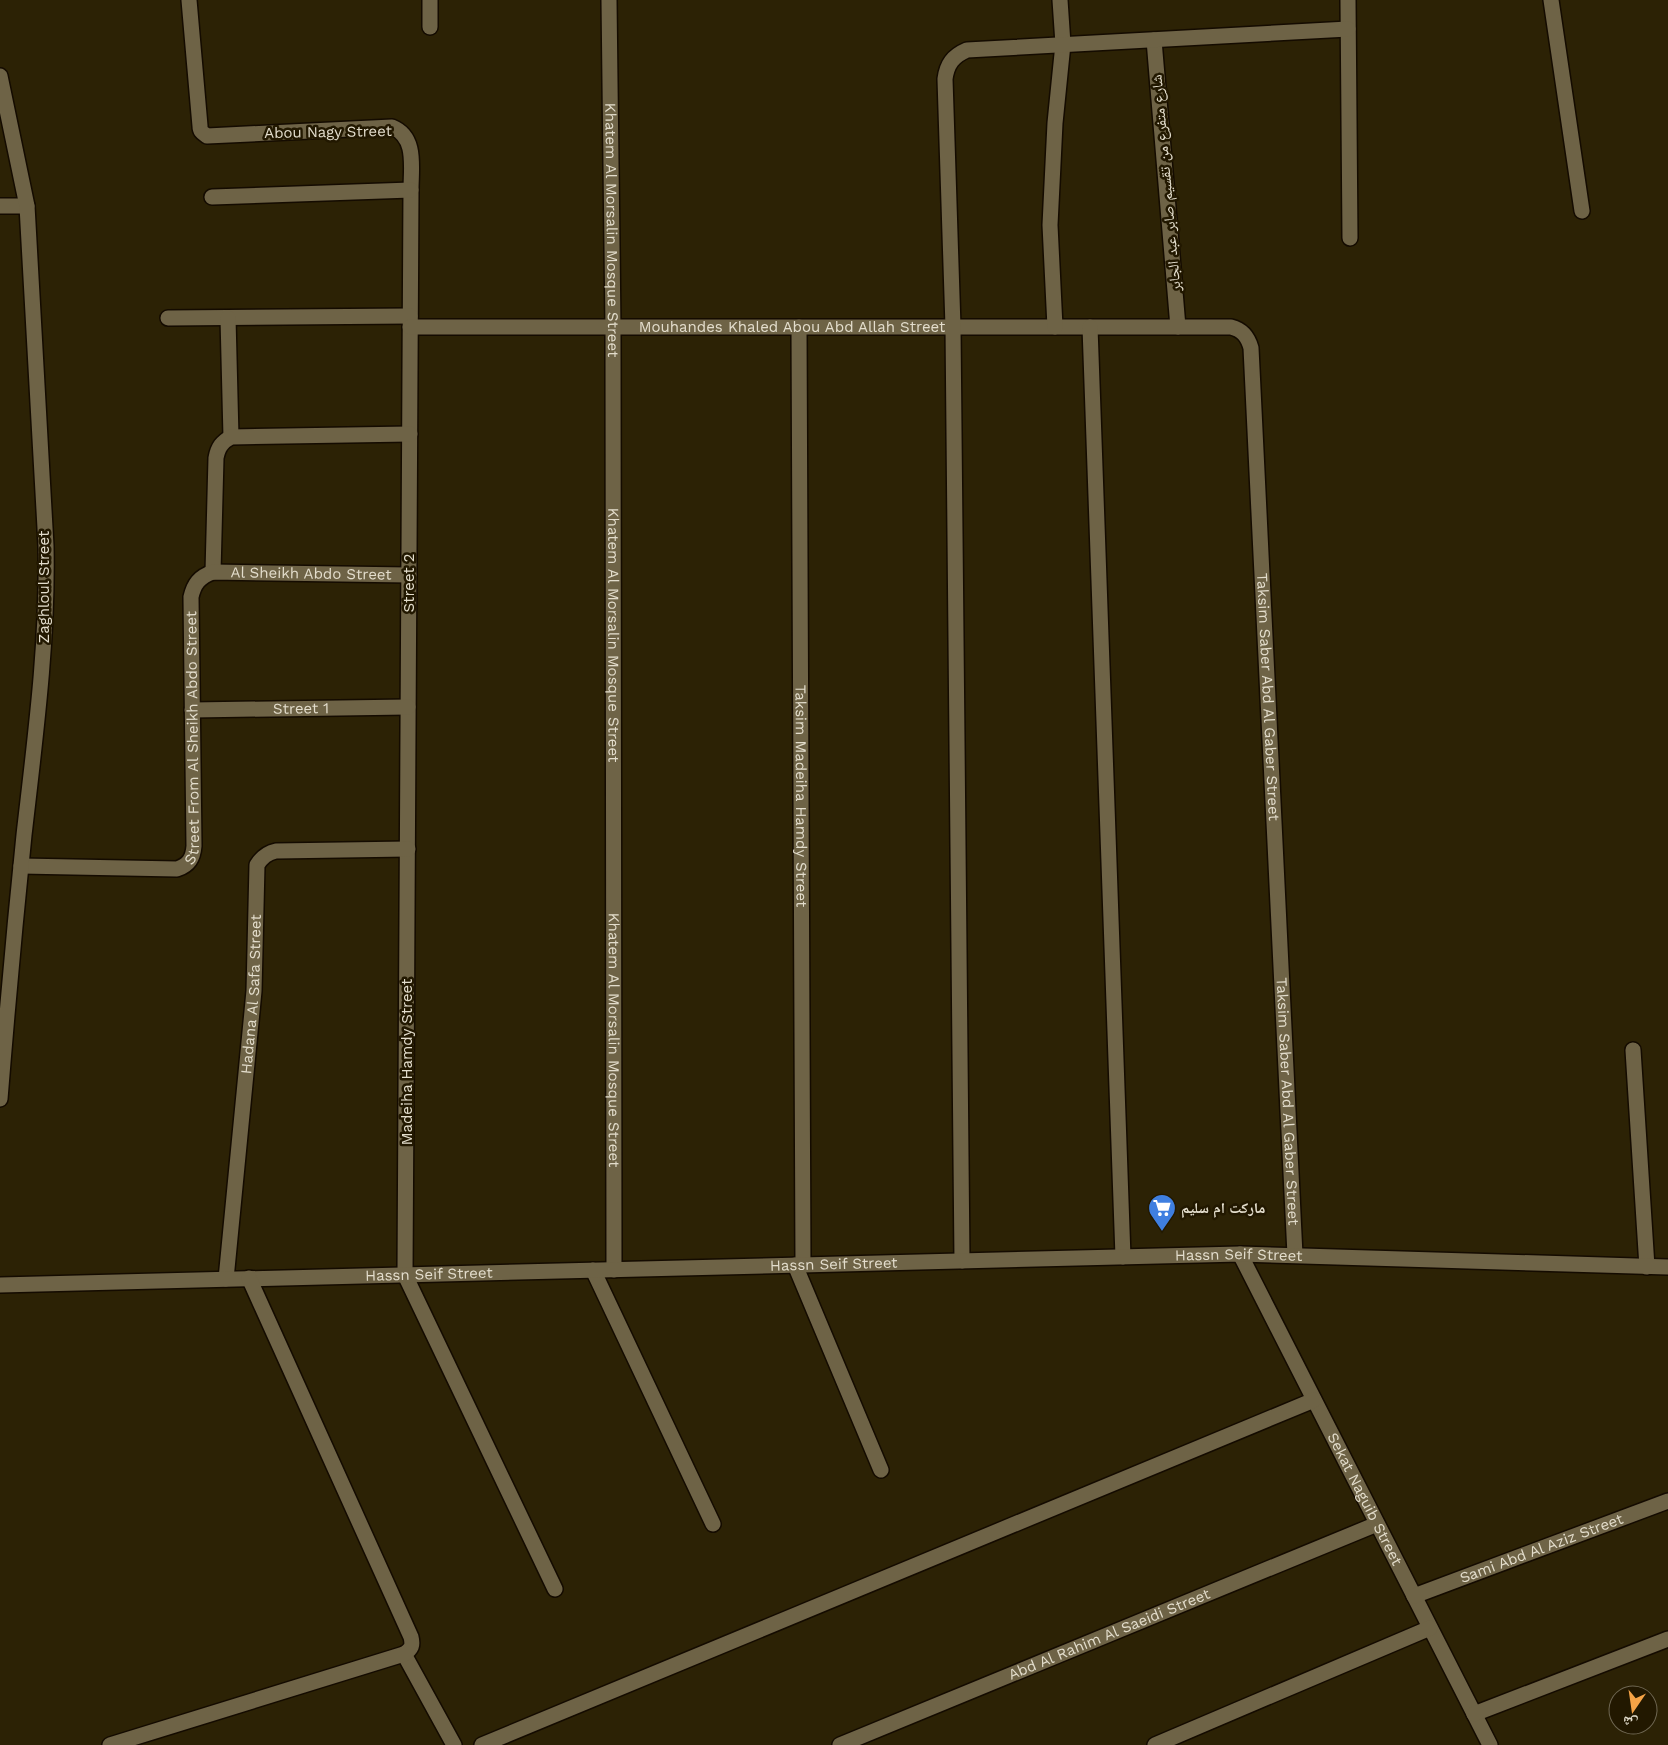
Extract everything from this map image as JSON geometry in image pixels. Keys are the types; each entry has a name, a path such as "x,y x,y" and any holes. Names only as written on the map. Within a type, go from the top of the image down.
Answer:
{"street":[{"name":"Abou Nagy Street","path":"189,0 200,131 203,134 207,136 392,127 406,136 410,143 410,322"},
{"path":"430,0 430,27"},
{"name":"Khatem Al Morsalin Mosque Street","path":"609,0 614,328 614,1270"},
{"path":"1055,327 1050,225 1055,123 1063,44 1060,0"},
{"path":"1348,0 1350,238"},
{"path":"1551,0 1582,210"},
{"path":"962,1261 954,327 945,88 946,69 951,60 967,50 1348,29"},
{"name":"شارع متفرع من تقسيم صابر عبد الجابر","path":"1154,40 1178,327"},
{"name":"Zaghloul Street","path":"0,76 27,206 47,594 44,662 21,866 0,1099"},
{"path":"212,197 411,190"},
{"path":"0,206 27,206"},
{"name":"Mouhandes Khaled Abou Abd Allah Street","path":"168,318 614,328 1055,327"},
{"path":"228,318 231,437"},
{"name":"Street 2","path":"408,849 410,322"},
{"name":"Taksim Madeiha Hamdy Street","path":"799,327 799,1265"},
{"name":"Taksim Saber Abd Al Gaber Street","path":"1055,327 1231,327 1239,329 1245,334 1251,348 1296,1255"},
{"path":"1090,327 1122,1257"},
{"path":"212,572 216,458 221,445 231,437 410,434"},
{"name":"Street From Al Sheikh Abdo Street","path":"21,866 177,869 185,867 190,861 194,854 191,597 197,580 212,572"},
{"name":"Al Sheikh Abdo Street","path":"212,572 409,575"},
{"name":"Street 1","path":"192,710 408,707"},
{"name":"Madeiha Hamdy Street","path":"405,1275 408,849"},
{"name":"Hadana Al Safa Street","path":"226,1279 254,991 257,864 268,853 276,851 408,849"},
{"path":"1633,1050 1647,1266"},
{"name":"Hassn Seif Street","path":"0,1285 1240,1254 1647,1266 1667,1271"},
{"name":"Sekat Naguib Street","path":"1240,1254 1490,1745"},
{"path":"799,1265 882,1470"},
{"path":"593,1270 713,1524"},
{"path":"405,1275 554,1589"},
{"path":"110,1745 404,1654 410,1650 413,1644 412,1637 249,1278"},
{"path":"482,1745 1314,1400"},
{"name":"Sami Abd Al Aziz Street","path":"1414,1596 1668,1501"},
{"name":"Abd Al Rahim Al Saeidi Street","path":"840,1745 1377,1524"},
{"path":"1155,1745 1430,1628"},
{"path":"1474,1714 1668,1639"},
{"path":"404,1654 454,1745"}],"place":[{"name":"ماركت ام سليم","path":"1162,1232"}]}
